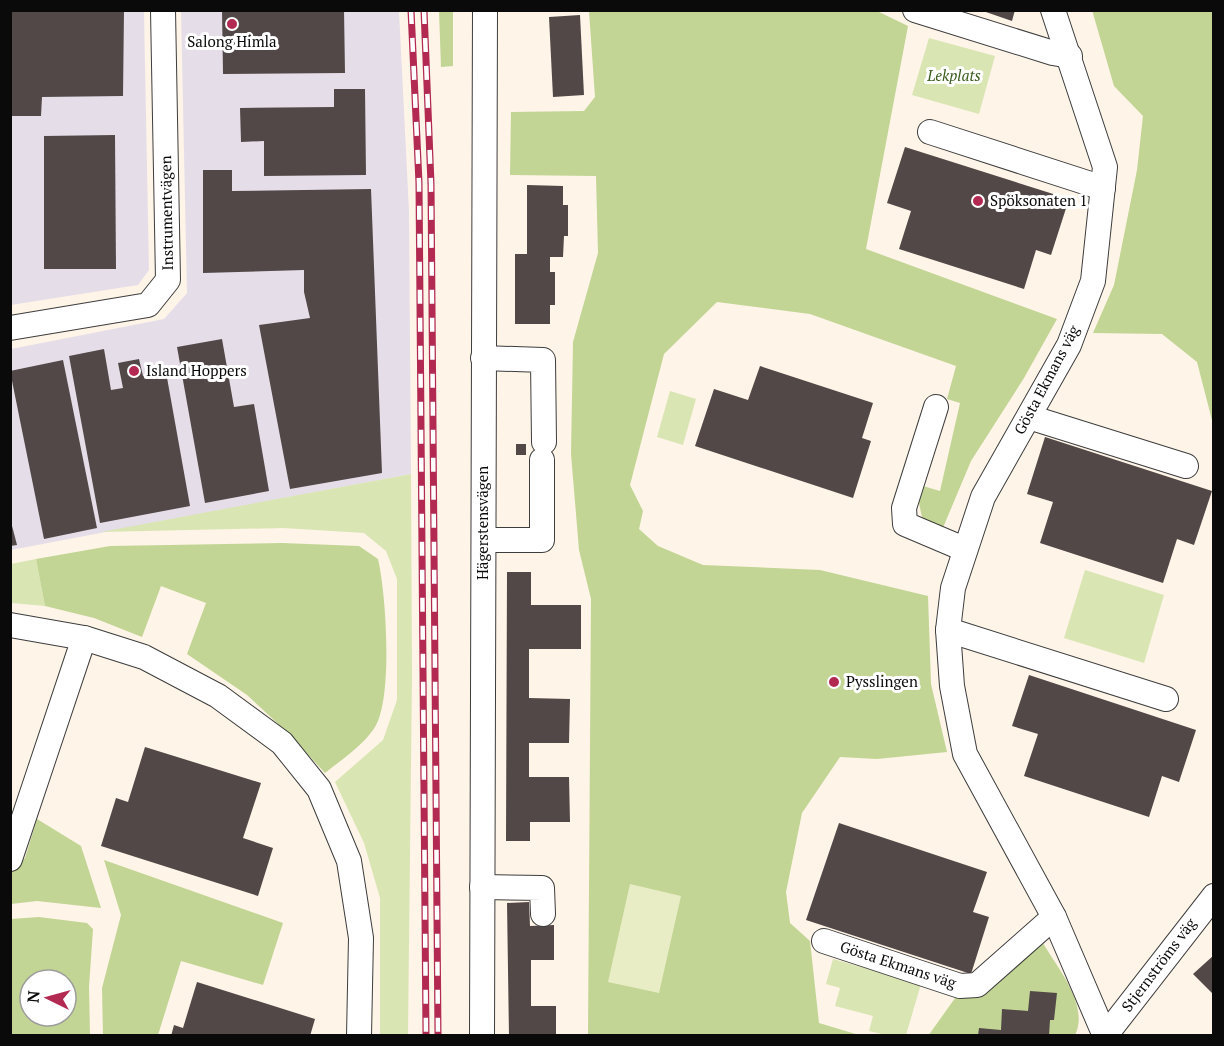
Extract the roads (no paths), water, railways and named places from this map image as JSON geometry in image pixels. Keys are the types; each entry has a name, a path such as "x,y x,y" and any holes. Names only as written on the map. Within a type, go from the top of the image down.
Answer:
{"street":[{"name":"Instrumentvägen","path":"10,328 148,305 168,280 163,10"},
{"name":"Hägerstensvägen","path":"482,1035 485,10"},
{"path":"915,10 1070,56"},
{"path":"1053,10 1070,56 1104,177"},
{"path":"930,132 1104,177"},
{"name":"Gösta Ekmans väg","path":"1104,177 1093,281 1069,345 983,496 953,588 948,630 952,686 965,754 1054,917 1105,1035"},
{"path":"483,358 543,360 542,540 484,540"},
{"path":"936,407 904,508 905,524 964,549"},
{"path":"1029,417 1186,466"},
{"path":"10,625 84,638 144,657 218,696 282,743 319,789 349,861 361,938 359,1035"},
{"path":"948,630 1166,699"},
{"path":"10,859 84,638"},
{"path":"482,887 542,888 543,914"},
{"name":"Stjernströms väg","path":"1105,1035 1214,896"},
{"name":"Gösta Ekmans väg","path":"824,941 960,986 978,985 1054,917"}],"railway":[{"path":"411,10 419,183 426,1036"},
{"path":"424,10 431,184 438,1036"}],"place":[{"name":"Salong Himla","path":"232,24"},
{"name":"Spöksonaten 1","path":"978,201"},
{"name":"Island Hoppers","path":"134,371"},
{"name":"Pysslingen","path":"834,682"}],"park label":[{"name":"Lekplats","path":"954,76"}]}
